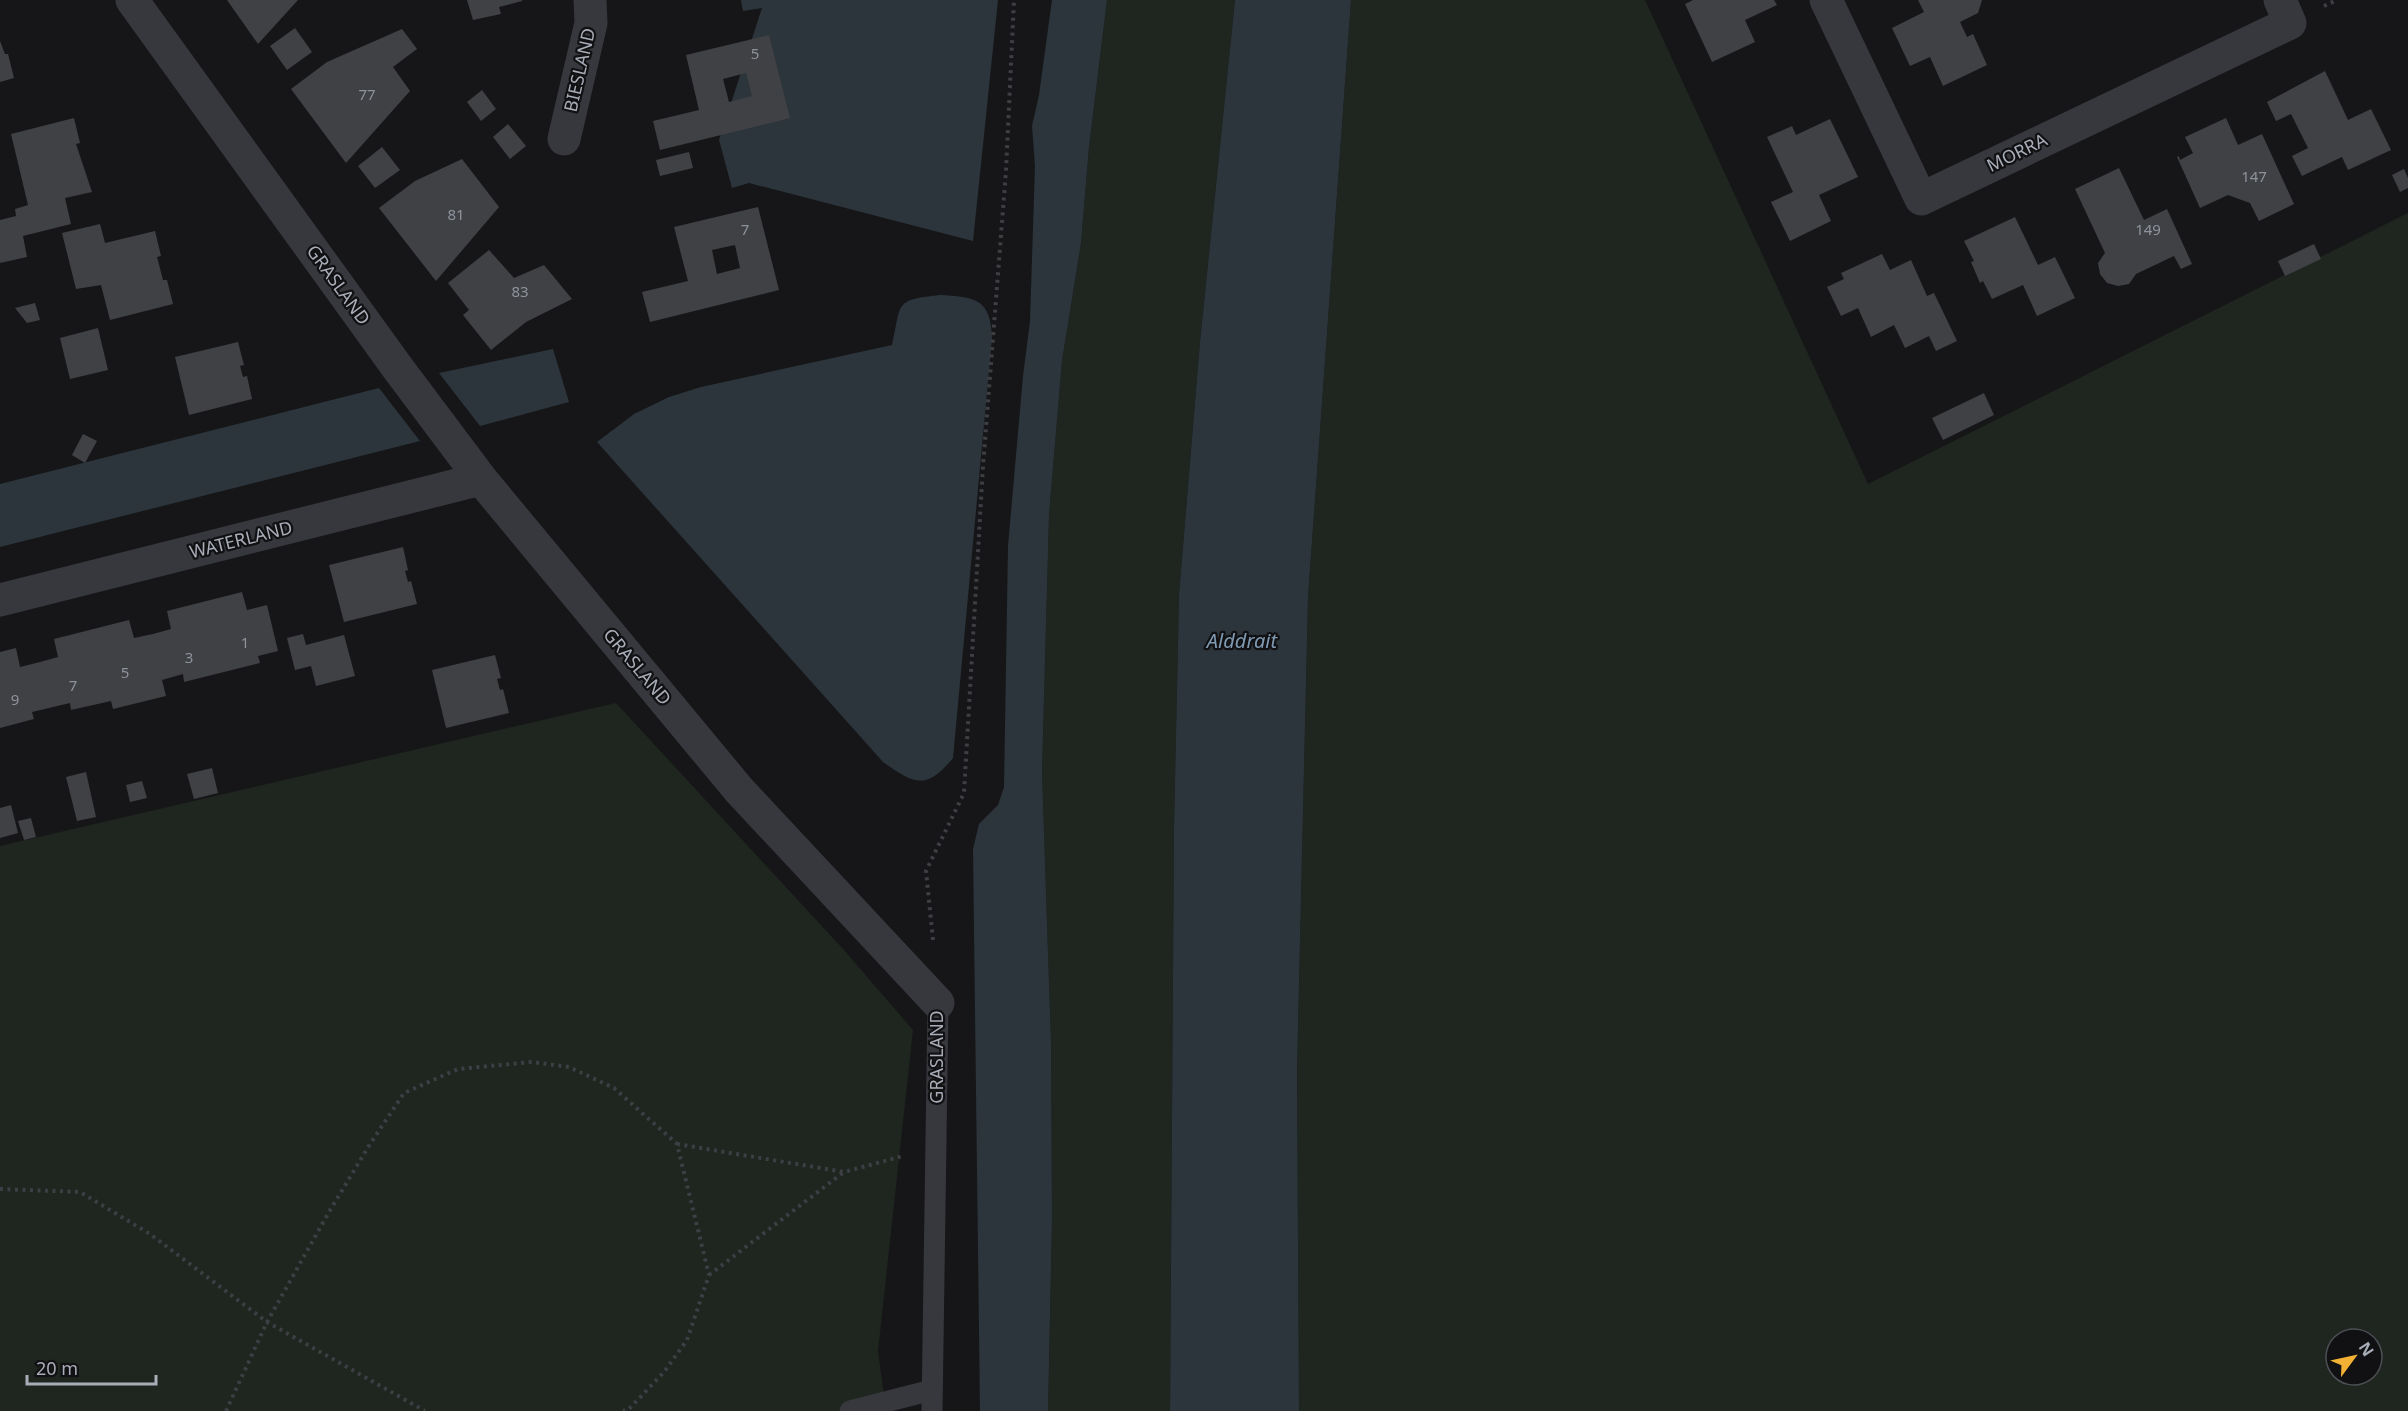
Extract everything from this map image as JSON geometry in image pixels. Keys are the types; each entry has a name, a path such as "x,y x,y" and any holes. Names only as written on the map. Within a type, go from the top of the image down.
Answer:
{"street":[{"name":"GRASLAND","path":"132,0 397,368 476,472 740,790 938,1003"},
{"name":"BIESLAND","path":"564,139 591,23 590,0"},
{"name":"MORRA","path":"1826,0 1922,199 2290,22 2280,0"},
{"name":"WATERLAND","path":"0,600 476,472"}],"lane":[{"name":"GRASLAND","path":"933,1411 938,1003"},
{"path":"850,1411 932,1390"}],"path":[{"path":"938,1003 926,870 964,794 983,466 1006,171 1014,0"},
{"path":"226,1411 267,1322 328,1212 404,1093 458,1069 532,1062 569,1067 614,1088 677,1144 844,1172"},
{"path":"623,1411 629,1409 664,1372 687,1340 709,1275 677,1144"},
{"path":"709,1275 844,1172 937,1148"},
{"path":"0,1189 80,1192 150,1234 267,1322 425,1411"}],"shaded area":[{"path":"1107,0 1235,0 1200,342 1179,595 1174,829 1170,1411 1048,1411 1052,1219 1051,1042 1042,772 1049,515 1062,361 1081,243 1089,147"},
{"path":"1351,0 1645,0 1868,484 2408,213 2408,1411 1299,1411 1297,1070 1308,597"},
{"path":"616,703 843,949 913,1030 878,1351 886,1411 0,1411 0,846"}],"water":[{"path":"741,0 998,0 973,241 749,183 732,188 719,140 762,8 743,11"},
{"path":"1052,0 1107,0 1089,147 1081,243 1062,361 1049,515 1042,772 1051,1042 1052,1219 1048,1411 980,1411 973,849 979,824 998,805 1004,787 1008,546 1030,321 1035,166 1032,126 1039,95"},
{"name":"Alddrait","path":"1235,0 1351,0 1308,597 1297,1070 1299,1411 1170,1411 1174,829 1179,595 1200,342"},
{"path":"940,295 962,297 978,302 988,315 992,338 953,758 935,776 920,781 903,775 883,762 597,442 634,414 669,397 701,387 892,345 902,306 914,299"},
{"path":"553,349 569,402 480,426 439,373"},
{"path":"379,388 420,441 0,547 0,484"}],"building":[{"path":"227,0 298,0 258,44"},
{"path":"467,0 522,1 499,7 501,14 473,20"},
{"path":"1693,0 1774,0 1777,5 1745,20 1755,42 1712,62 1685,4"},
{"path":"1918,0 1982,0 1978,13 1960,22 1967,37 1973,34 1987,65 1943,86 1930,57 1910,66 1892,28 1924,12"},
{"path":"295,28 312,52 287,70 270,46"},
{"path":"402,29 417,49 393,67 410,91 346,163 291,89 327,62"},
{"path":"769,35 790,118 660,150 653,121 699,110 686,55","holes":["746,73 752,96 729,102 723,79"]},
{"path":"0,41 5,54 8,54 14,78 0,82"},
{"path":"2325,71 2348,120 2371,109 2391,150 2348,170 2342,157 2302,176 2292,156 2308,148 2291,114 2276,121 2267,102"},
{"path":"482,90 496,109 481,121 467,102"},
{"path":"74,118 80,143 76,144 92,192 65,198 71,224 23,236 27,257 0,263 0,220 16,216 15,209 28,205 11,134"},
{"path":"2226,118 2238,145 2262,134 2294,204 2259,221 2250,203 2228,195 2200,208 2177,157 2179,156 2180,160 2193,153 2185,137"},
{"path":"1830,119 1858,177 1819,195 1831,221 1790,241 1771,202 1793,192 1767,137 1792,126 1796,135"},
{"path":"508,124 526,146 510,159 493,137"},
{"path":"382,147 400,170 375,188 358,166"},
{"path":"689,152 693,168 660,176 656,160"},
{"path":"462,159 499,207 436,281 379,208 415,181"},
{"path":"2119,168 2144,220 2167,209 2192,264 2181,269 2174,256 2136,274 2129,284 2118,286 2107,283 2100,274 2098,263 2105,253 2075,189"},
{"path":"2404,169 2408,178 2408,188 2400,192 2392,175"},
{"path":"758,207 779,290 650,322 642,292 688,281 674,227","holes":["735,245 740,268 717,274 712,250"]},
{"path":"2015,217 2038,265 2055,257 2075,298 2037,316 2023,285 1992,299 1983,281 1980,283 1971,262 1974,261 1964,241"},
{"path":"100,224 105,243 155,231 161,256 157,257 163,280 167,280 173,304 110,320 101,285 76,289 62,233"},
{"path":"2314,244 2321,259 2285,276 2278,261"},
{"path":"489,250 514,278 544,265 572,299 526,322 491,350 463,315 469,310 448,283"},
{"path":"1882,254 1890,270 1911,260 1927,296 1934,293 1957,341 1936,351 1929,336 1905,348 1894,325 1871,337 1858,308 1841,316 1827,287 1844,279 1841,273"},
{"path":"35,303 40,320 27,323 15,308"},
{"path":"98,328 108,370 70,379 60,338"},
{"path":"238,342 244,365 240,366 243,377 247,376 252,399 189,415 175,357"},
{"path":"1984,393 1994,415 1943,440 1932,418"},
{"path":"83,434 97,441 85,463 72,455"},
{"path":"403,547 408,570 405,571 408,582 411,581 417,604 344,622 329,565"},
{"path":"242,592 247,610 267,605 278,651 258,656 260,663 184,682 183,674 162,680 166,696 113,709 111,701 71,710 70,703 32,712 34,719 0,728 0,652 16,648 20,667 58,657 54,639 129,620 134,638 153,634 171,629 167,611"},
{"path":"303,634 306,645 344,635 355,676 316,686 311,666 295,670 287,638"},
{"path":"495,655 501,678 497,679 500,690 503,689 509,713 446,728 432,670"},
{"path":"212,768 218,793 194,799 187,774"},
{"path":"86,772 96,817 77,821 66,777"},
{"path":"142,781 147,798 130,802 126,785"},
{"path":"11,805 18,833 0,838 0,808"},
{"path":"31,818 36,837 24,840 18,821"}]}
